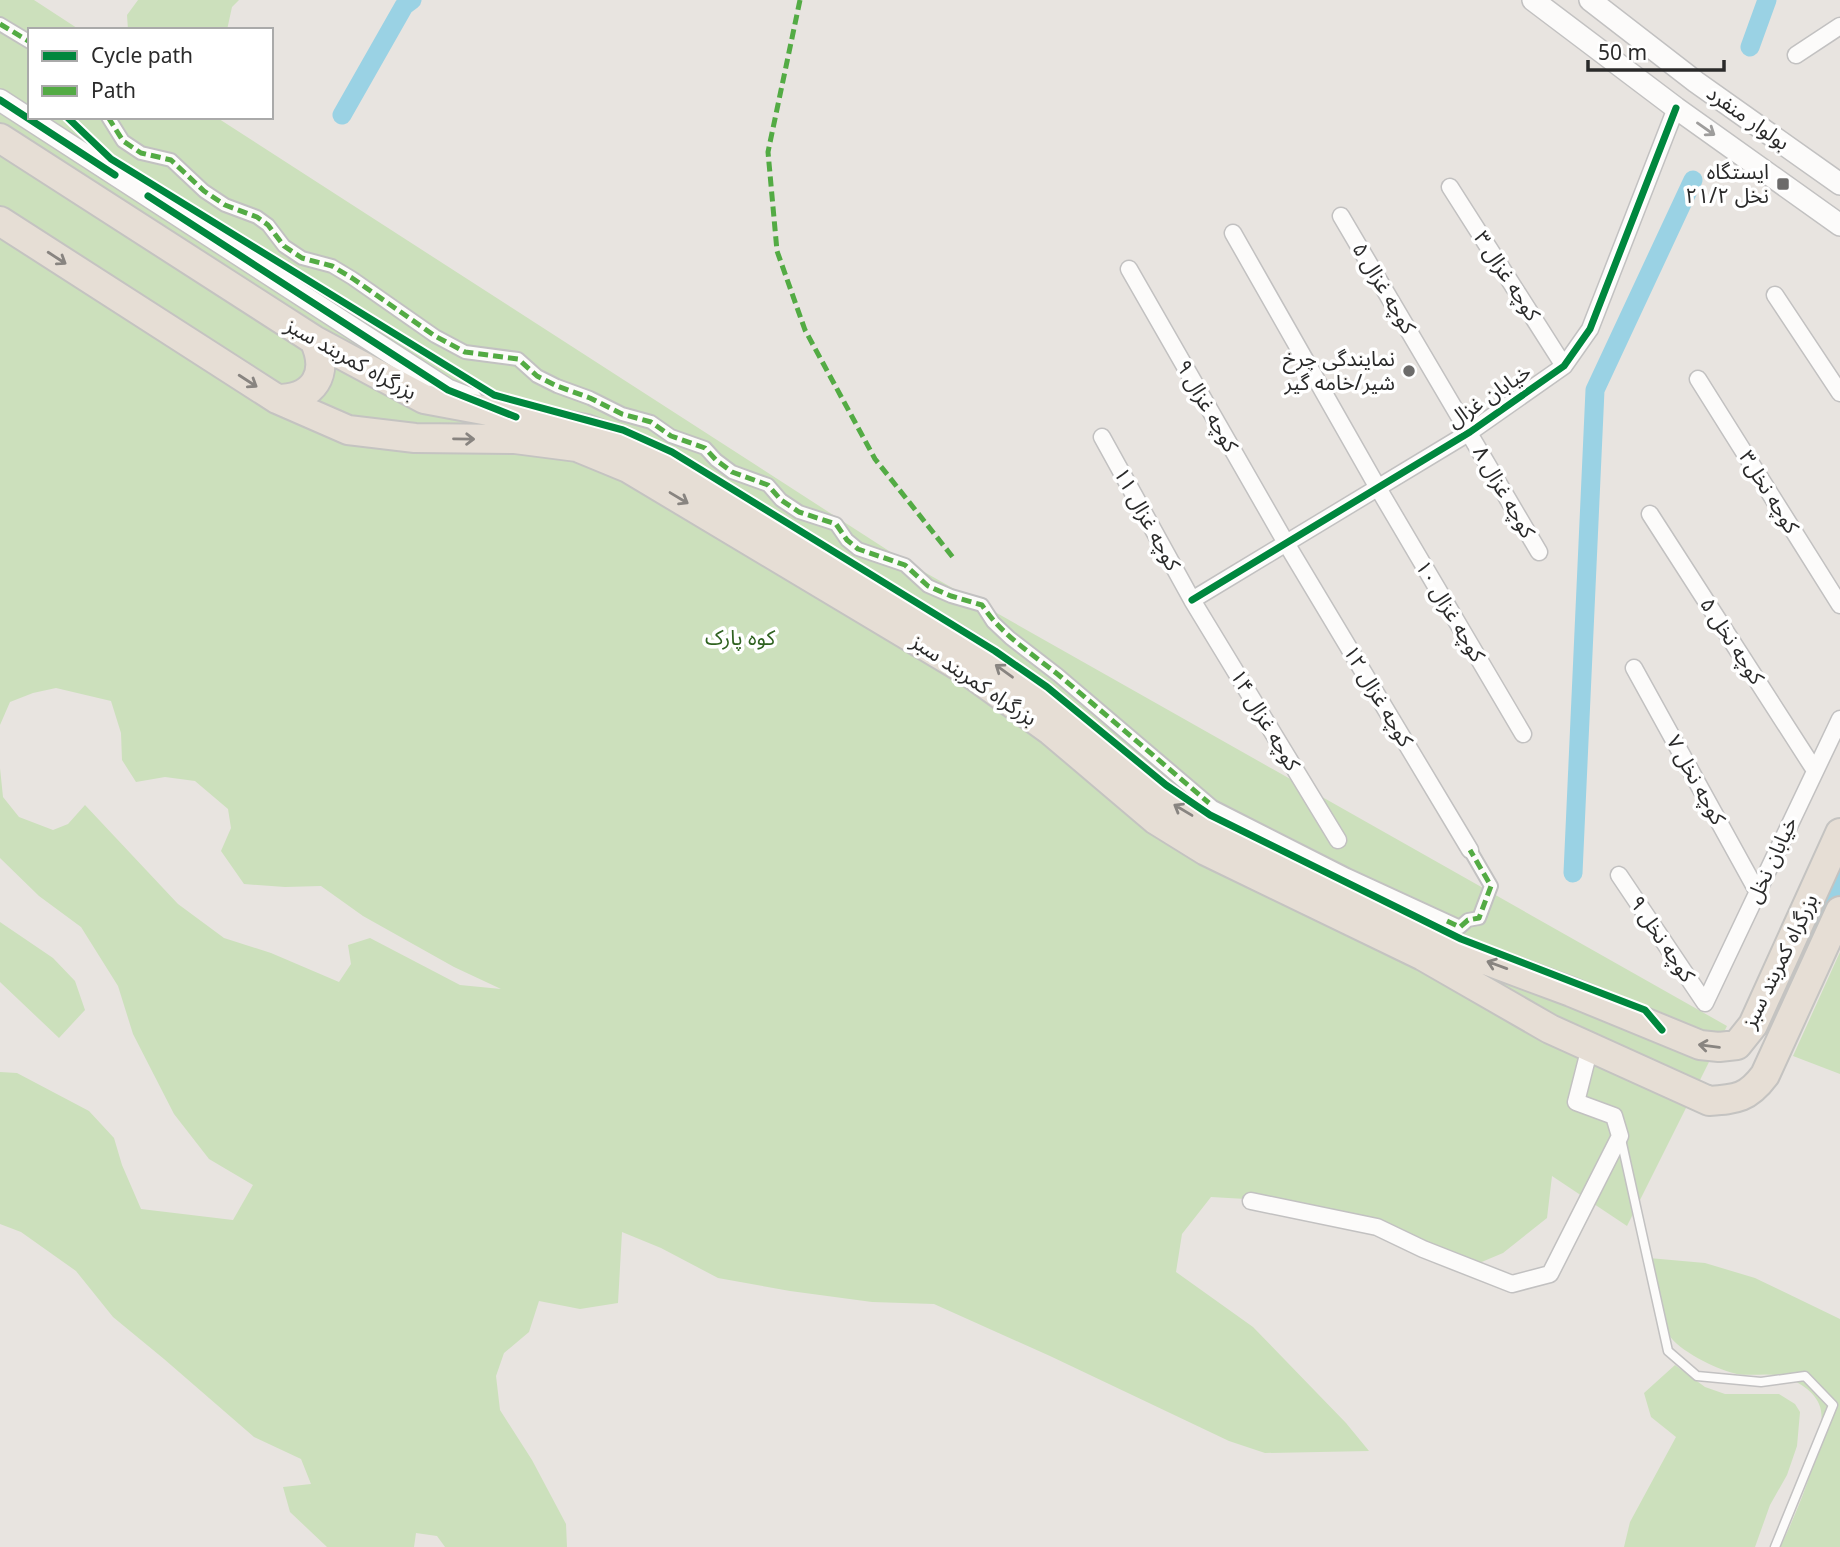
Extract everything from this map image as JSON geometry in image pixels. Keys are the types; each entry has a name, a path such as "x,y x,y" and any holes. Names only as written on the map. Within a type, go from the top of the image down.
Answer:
{"highway":[{"name":"بزرگراه کمربند سبز","path":"0,138 314,340 424,399 586,429 641,450 979,653 1064,715 1168,801 1217,831 1445,944 1700,1045 1737,1045 1753,1025 1840,833"},
{"name":"بزرگراه کمربند سبز","path":"0,220 277,399 348,429 415,438 515,439 577,447 628,468 969,672 1051,731 1156,820 1206,851 1457,974 1550,1029 1709,1101 1734,1099 1753,1091 1765,1075 1840,911"},
{"path":"277,399 292,399 305,393 316,383 321,369 321,354 314,340"},
{"path":"1550,1029 1547,1014 1550,1004 1560,995 1571,992"}],"street":[{"name":"بولوار منفرد","path":"1533,0 1676,108 1840,225"},
{"name":"بولوار منفرد","path":"1590,0 1696,82 1840,184"},
{"path":"0,24 28,41"},
{"path":"1796,55 1840,26"},
{"path":"0,100 28,118"},
{"name":"خیابان غزال","path":"1192,600 1470,432 1564,366 1590,329 1676,108"},
{"path":"29,119 448,390 516,416"},
{"path":"109,119 123,141 141,153 171,160 204,191 225,205 257,217 268,225 284,246 302,258 342,272 435,336 466,352 518,359 537,376 557,386 622,414 651,422 671,436 705,448 732,472 768,485 781,500 799,512 836,524 858,550 905,565 928,586 982,605 993,622 1010,638 1058,675 1213,807 1347,875 1460,927 1468,920 1479,918 1491,886 1470,850"},
{"name":"کوچه غزال ۳","path":"1450,187 1564,366"},
{"name":"کوچه غزال ۵","path":"1341,216 1470,432"},
{"name":"کوچه غزال ۱۰","path":"1233,233 1378,488 1523,734"},
{"name":"کوچه غزال ۹","path":"1129,269 1286,543"},
{"path":"1775,295 1840,393"},
{"name":"کوچه نخل۳","path":"1698,379 1840,605"},
{"name":"کوچه غزال ۸","path":"1470,432 1539,552"},
{"name":"کوچه غزال ۱۱","path":"1102,437 1192,600"},
{"name":"کوچه نخل ۵","path":"1650,514 1814,769"},
{"name":"کوچه غزال ۱۲","path":"1286,543 1470,850"},
{"name":"کوچه غزال ۱۴","path":"1192,600 1338,840"},
{"name":"کوچه نخل ۷","path":"1634,668 1757,891"},
{"name":"خیابان نخل","path":"1704,1003 1840,719"},
{"name":"کوچه نخل ۹","path":"1619,875 1704,1003"},
{"path":"1251,1201 1377,1227 1423,1249 1512,1284 1550,1274 1620,1136 1615,1116 1576,1102 1590,1047"}],"lane":[{"path":"1620,1136 1668,1351 1697,1376 1761,1381 1805,1376 1833,1405 1775,1547"}],"green space":[{"name":"کوه پارک","path":"0,0 34,0 77,28 28,28 28,119 219,119 903,560 1727,1026 1627,1226 1552,1176 1547,1218 1503,1253 1465,1269 1391,1226 1299,1202 1211,1197 1182,1234 1176,1272 1253,1327 1346,1423 1369,1451 1265,1453 1229,1441 934,1304 872,1302 718,1278 661,1248 622,1232 618,1303 580,1309 539,1301 529,1332 504,1353 496,1376 500,1410 532,1460 566,1524 567,1547 445,1547 437,1536 416,1533 414,1547 327,1547 290,1512 283,1487 311,1484 301,1459 254,1437 113,1317 76,1271 21,1232 0,1224 0,1072 17,1073 89,1111 114,1138 122,1165 141,1209 233,1220 253,1185 209,1159 174,1114 133,1034 118,986 81,927 39,896 0,858 0,768 3,797 19,817 53,830 68,824 85,805 178,904 224,938 271,953 339,982 351,964 348,945 370,938 460,985 501,989 454,967 363,916 321,886 244,884 221,851 231,828 228,809 195,781 165,777 136,782 122,760 121,733 111,701 56,688 10,702 0,725"},
{"path":"138,0 239,0 232,7 227,28 128,28 127,15"},
{"path":"0,922 53,958 75,981 85,1010 59,1038 0,982"},
{"path":"1840,952 1840,1074 1793,1056"},
{"path":"1649,1258 1705,1263 1755,1278 1840,1319 1840,1547 1780,1547 1802,1497 1816,1454 1822,1417 1816,1399 1807,1389 1788,1378 1733,1373 1680,1347 1669,1335 1660,1316"},
{"path":"1675,1365 1705,1387 1725,1394 1779,1394 1795,1404 1800,1412 1797,1446 1787,1475 1770,1505 1755,1547 1624,1547 1630,1522 1676,1437 1651,1417 1644,1393"}],"waterway":[{"path":"342,115 404,6 412,0"},
{"path":"1750,47 1767,0"},
{"path":"1573,873 1595,390 1693,180"},
{"path":"1808,942 1840,872"}],"marked path":[{"path":"800,0 768,152 777,251 805,330 875,459 955,560"},
{"path":"0,24 28,41"},
{"path":"109,119 123,141 141,153 171,160 204,191 225,205 257,217 268,225 284,246 302,258 332,266 435,336 465,352 518,359 537,376 557,386 622,414 651,422 671,436 705,448 732,472 768,485 781,500 799,512 836,524 847,540 858,549 905,565 928,586 982,605 1008,635 1209,803"},
{"path":"1447,921 1460,927 1468,920 1479,918 1491,886 1470,850"}],"cycle path":[{"path":"0,100 28,118"},
{"path":"1192,600 1470,432 1564,366 1590,329 1676,108"},
{"path":"29,119 115,175"},
{"path":"69,119 111,159 494,395 623,430 672,452 995,651 1047,687 1166,785 1210,815 1461,939 1645,1010 1662,1030"},
{"path":"148,196 448,390 516,417"}],"place":[{"name":"ایستگاه نخل ۲۱/۲","path":"1783,184"},
{"name":"نمایندگی چرخ شیر/خامه گیر","path":"1409,371"}]}
